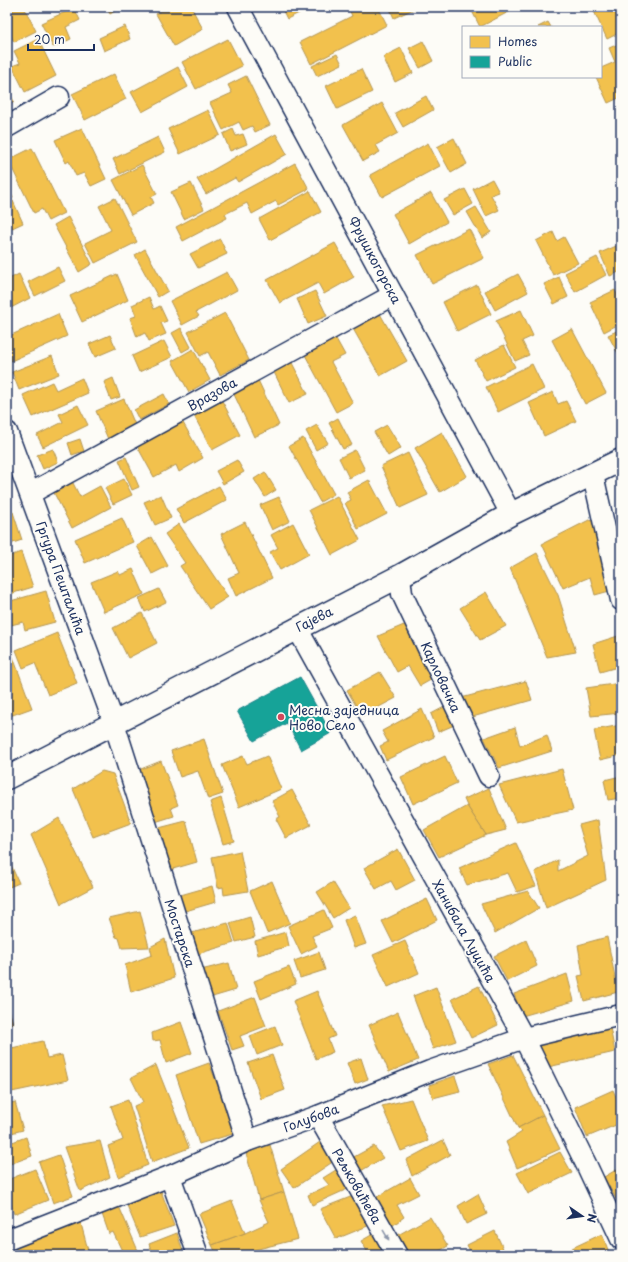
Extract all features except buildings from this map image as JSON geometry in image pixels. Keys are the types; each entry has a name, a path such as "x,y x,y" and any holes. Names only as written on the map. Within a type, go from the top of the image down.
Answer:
{"street":[{"name":"Фрушкогорска","path":"238,7 511,514"},
{"path":"7,127 59,97"},
{"name":"Вразова","path":"31,493 393,295"},
{"name":"Гргура Пешталића","path":"7,432 31,493 114,723"},
{"name":"Гајева","path":"7,778 400,576 511,514 621,460"},
{"path":"593,475 621,600"},
{"name":"Карловачка","path":"400,576 402,594 488,776"},
{"name":"Ханибала Луцића","path":"297,628 524,1038 621,1239"},
{"name":"Мостарска","path":"114,723 247,1141"},
{"name":"Голубова","path":"7,1240 170,1176 247,1141 318,1116 430,1071 524,1038 621,1015"},
{"name":"Рељковићева","path":"318,1116 397,1255"},
{"path":"170,1176 198,1255"}],"place":[{"name":"Месна заједница Ново Село","path":"281,717"}]}
